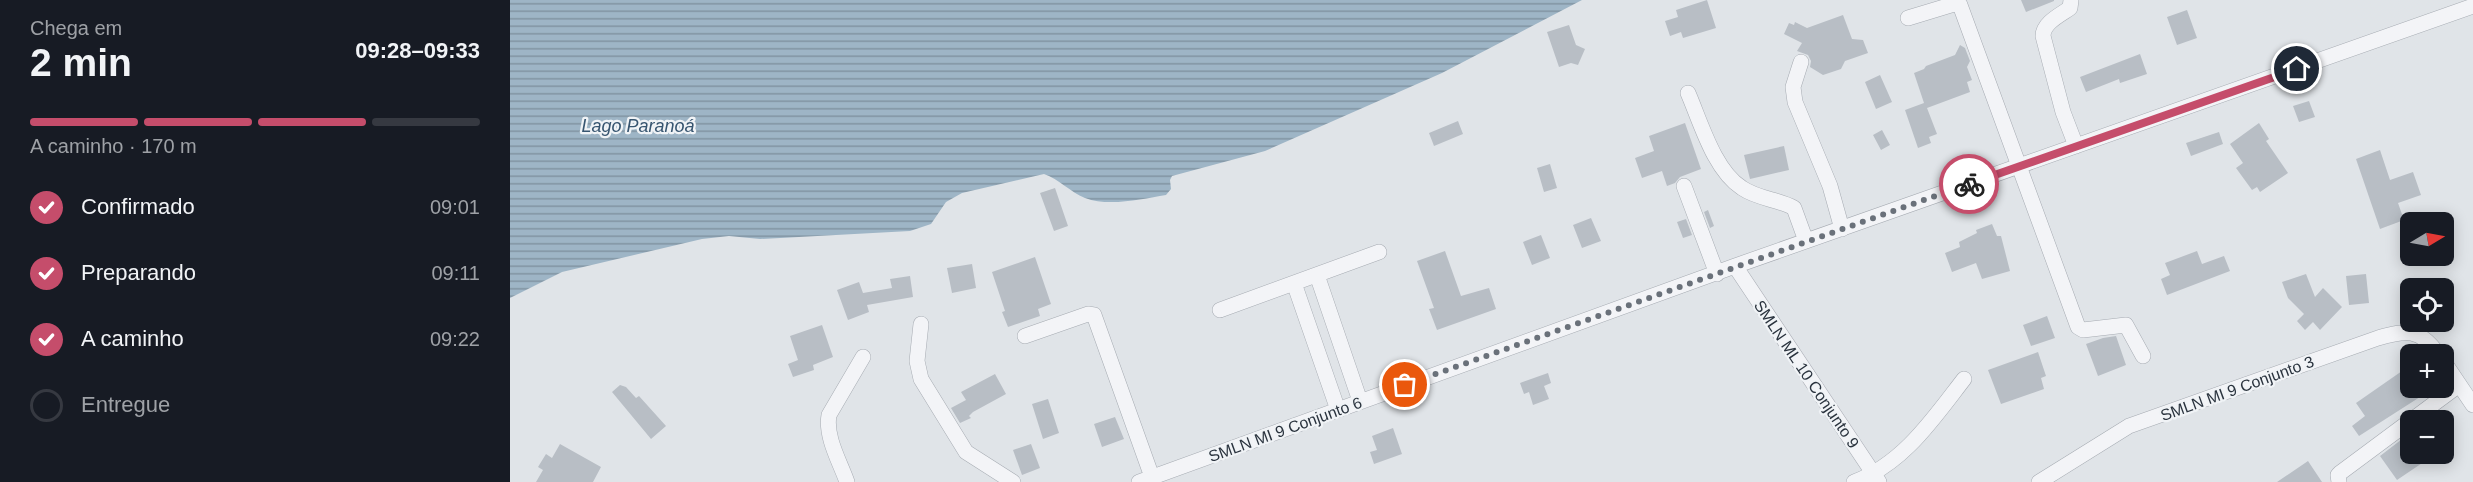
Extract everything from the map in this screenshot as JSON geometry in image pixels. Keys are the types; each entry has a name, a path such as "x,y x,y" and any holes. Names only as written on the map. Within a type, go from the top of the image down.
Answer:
{"street":[{"path":"2071,0 2070,8 2047,25 2043,30 2043,36 2063,112 2076,146"},
{"path":"1908,18 1954,4 1960,5 2079,329 2126,325 2143,356"},
{"name":"SMLN MI 9 Conjunto 6","path":"1145,480 1735,266 2473,6"},
{"path":"1801,62 1793,87 1795,102 1830,186 1842,229"},
{"path":"1688,93 1720,166 1728,177 1753,194 1794,208 1806,241"},
{"path":"1684,186 1717,274"},
{"path":"1220,310 1379,252"},
{"name":"SMLN ML 10 Conjunto 9","path":"1735,266 1877,478"},
{"path":"1317,275 1360,401"},
{"path":"1294,283 1338,410"},
{"path":"1025,336 1088,314 1094,315 1145,480"},
{"path":"921,324 917,361 921,380 966,452 1013,482"},
{"name":"SMLN MI 9 Conjunto 3","path":"2039,482 2129,426 2378,338 2412,332 2429,340 2432,344"},
{"path":"847,482 829,434 828,422 829,415 863,357"},
{"path":"2454,377 2473,405"},
{"path":"1854,482 1877,478 1938,413 1964,379"},
{"path":"2425,410 2459,385"},
{"path":"2339,482 2340,473 2400,428"}],"water":[{"name":"Lago Paranoá","path":"510,0 1582,0 1442,73 1265,151 1172,176 1171,189 1166,195 1126,201 1094,201 1044,174 962,193 946,202 931,224 910,231 760,239 729,236 702,239 562,272 510,298"}],"building":[{"path":"1707,0 1716,28 1683,38 1681,32 1670,36 1665,21 1678,17 1676,10"},
{"path":"2021,0 2054,0 2054,1 2026,12"},
{"path":"2187,10 2197,38 2177,45 2167,17"},
{"path":"1843,15 1852,39 1863,40 1868,53 1845,61 1841,69 1823,75 1810,67 1811,61 1808,55 1797,51 1802,43 1784,34 1789,23 1794,25 1795,22 1807,28"},
{"path":"1569,25 1576,45 1585,49 1578,65 1571,63 1559,67 1547,32"},
{"path":"1960,45 1965,48 1970,61 1967,67 1972,80 1967,82 1970,92 1927,108 1937,134 1929,137 1931,143 1918,148 1905,110 1924,103 1914,73 1955,55"},
{"path":"2140,54 2147,74 2120,83 2119,79 2086,92 2080,77"},
{"path":"1880,75 1892,102 1876,109 1865,82"},
{"path":"2309,101 2315,117 2299,122 2293,106"},
{"path":"1458,121 1463,134 1434,146 1429,133"},
{"path":"1685,123 1701,169 1680,177 1675,183 1667,186 1662,171 1642,178 1635,158 1654,151 1649,136"},
{"path":"2259,123 2269,139 2266,141 2288,173 2260,192 2257,187 2252,190 2236,168 2243,163 2230,144"},
{"path":"1882,130 1890,145 1881,150 1873,135"},
{"path":"2219,132 2223,144 2191,156 2186,143"},
{"path":"1784,146 1789,170 1750,179 1744,155"},
{"path":"2380,150 2390,180 2413,172 2421,195 2398,203 2401,212 2400,222 2380,229 2356,159"},
{"path":"1550,164 1557,188 1544,192 1537,168"},
{"path":"1055,188 1068,226 1054,231 1040,193"},
{"path":"1708,210 1714,226 1710,228 1704,212"},
{"path":"1591,218 1601,241 1582,248 1573,225"},
{"path":"1686,219 1692,235 1683,238 1677,222"},
{"path":"1992,224 1997,236 2001,236 2010,271 1982,279 1976,263 1952,272 1945,253 1960,247 1959,242 1977,233 1976,230"},
{"path":"1541,235 1550,258 1532,265 1523,242"},
{"path":"1445,251 1461,296 1489,288 1496,309 1437,330 1429,309 1434,308 1417,261"},
{"path":"2197,251 2202,264 2224,256 2230,271 2167,295 2161,279 2170,275 2165,263"},
{"path":"1035,257 1051,304 1038,309 1040,316 1008,327 992,272"},
{"path":"972,264 976,288 952,293 947,268"},
{"path":"2306,274 2315,297 2323,288 2342,307 2320,330 2313,322 2305,330 2297,321 2304,314 2288,298 2282,282"},
{"path":"2366,274 2369,303 2349,305 2346,276"},
{"path":"910,276 913,297 867,305 869,312 848,320 837,290 859,282 863,293 892,288 890,279"},
{"path":"2047,316 2055,338 2031,346 2023,325"},
{"path":"822,325 833,357 813,365 814,370 793,377 788,364 798,360 790,336"},
{"path":"2116,336 2126,365 2098,376 2086,344"},
{"path":"2038,352 2046,376 2041,378 2044,389 2001,404 1988,370"},
{"path":"2400,372 2400,398 2418,398 2359,436 2352,426 2365,416 2356,403"},
{"path":"1548,373 1551,383 1544,386 1549,399 1533,405 1529,392 1524,394 1520,383"},
{"path":"995,374 1006,394 973,412 969,416 971,418 960,423 951,408 966,400 961,392"},
{"path":"620,385 626,387 636,398 639,396 666,426 651,439 612,392"},
{"path":"1048,399 1059,433 1043,439 1032,404"},
{"path":"1115,417 1124,439 1102,447 1094,424"},
{"path":"1393,428 1402,454 1374,464 1370,452 1377,450 1372,436"},
{"path":"2400,441 2400,464 2421,464 2397,480 2380,456"},
{"path":"560,444 601,467 593,482 536,482 543,470 538,467 546,454 552,458"},
{"path":"1031,444 1040,468 1022,475 1013,450"},
{"path":"2308,461 2322,482 2277,482"}],"way so far":[{"path":"1405,385 1969,184"}],"route":[{"path":"1969,184 2297,69"}]}
